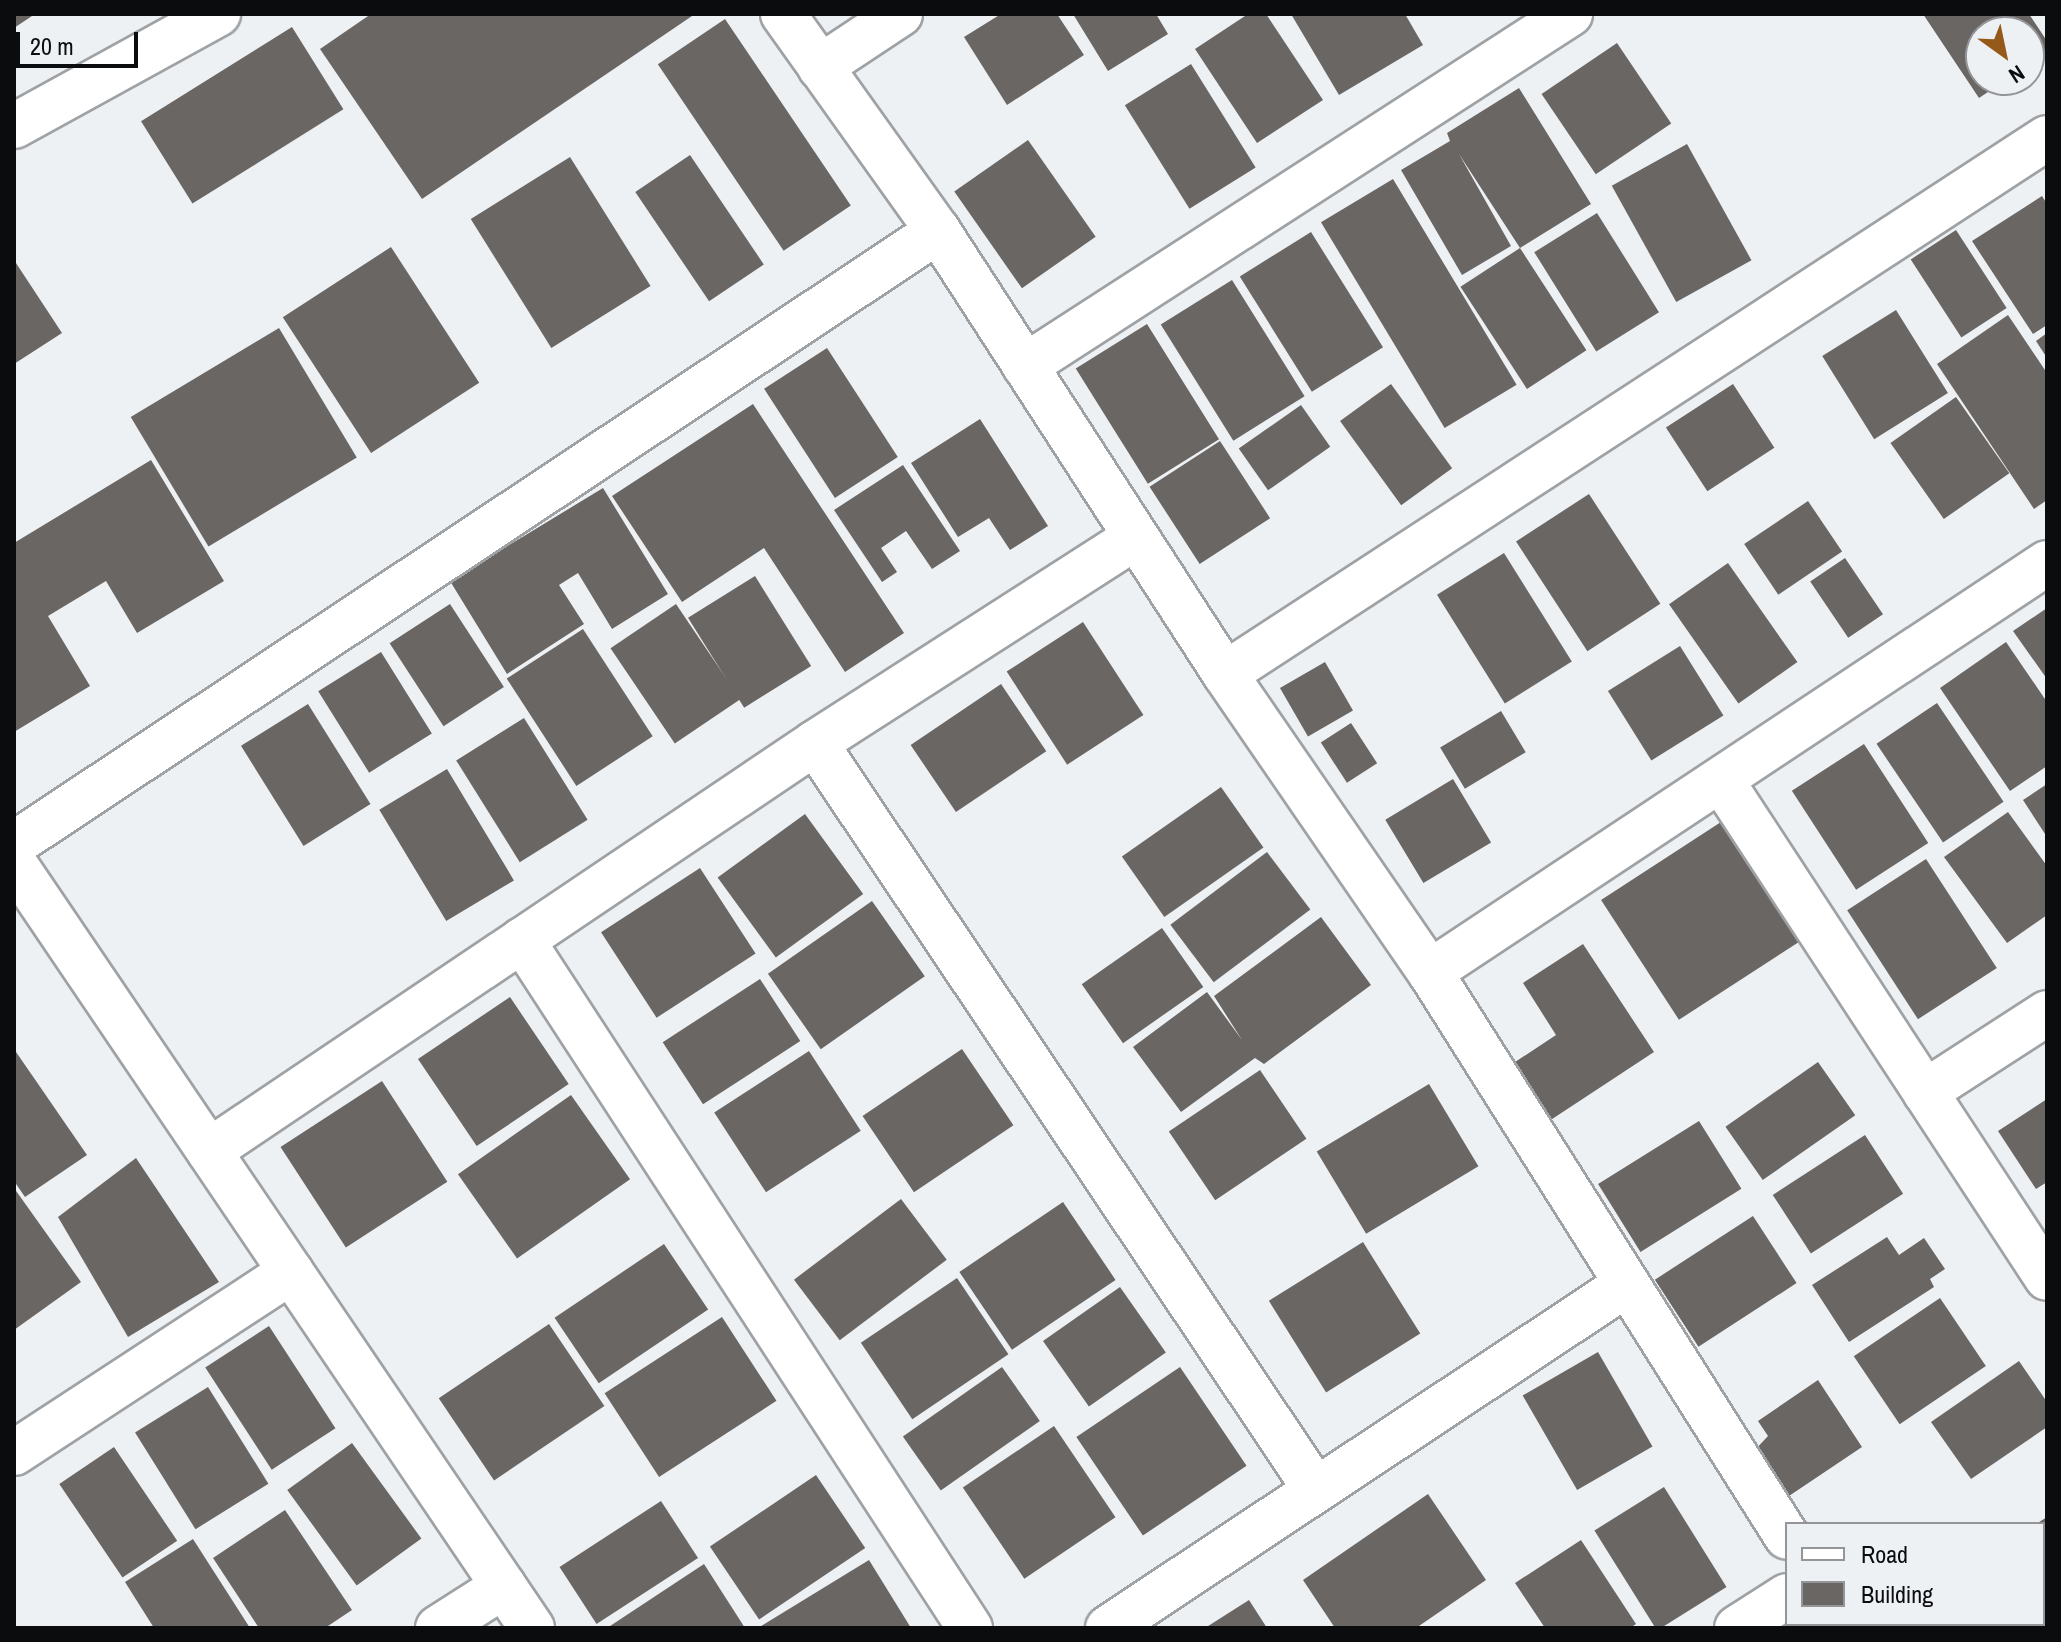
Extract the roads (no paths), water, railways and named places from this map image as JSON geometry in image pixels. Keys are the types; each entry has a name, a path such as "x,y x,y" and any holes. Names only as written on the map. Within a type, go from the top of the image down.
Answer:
{"street":[{"path":"14,126 218,14"},
{"path":"783,14 938,231 1225,674 1430,972 1624,1286 1785,1534"},
{"path":"820,67 900,14"},
{"path":"1025,366 1570,14"},
{"path":"1225,674 2047,138"},
{"path":"14,844 938,231"},
{"path":"209,1151 815,743 1136,537"},
{"path":"1430,972 2047,563"},
{"path":"815,743 1316,1490"},
{"path":"1721,780 2047,1278"},
{"path":"14,863 532,1628"},
{"path":"522,940 970,1628"},
{"path":"1925,1092 2047,1013"},
{"path":"14,1453 291,1272"},
{"path":"1108,1628 1624,1286"},
{"path":"438,1628 504,1586"},
{"path":"1737,1628 1785,1597"}]}
